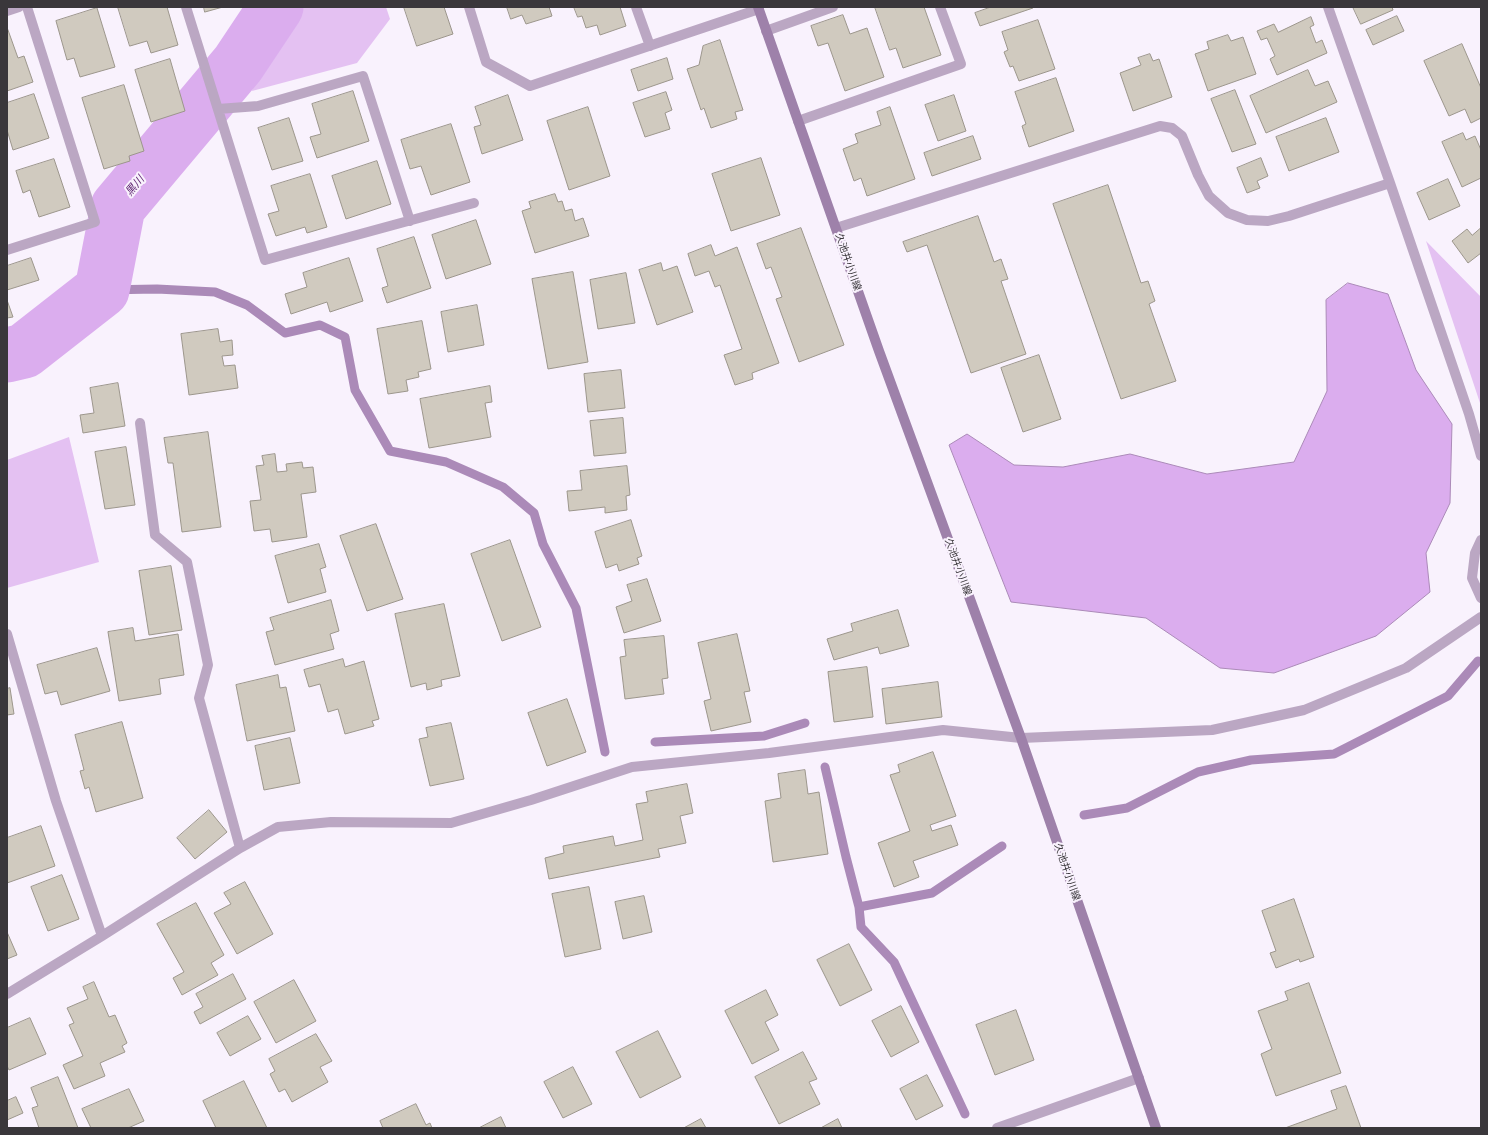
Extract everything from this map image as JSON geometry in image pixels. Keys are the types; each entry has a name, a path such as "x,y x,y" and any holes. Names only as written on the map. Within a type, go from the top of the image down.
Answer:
{"street":[{"path":"7,11 20,7"},
{"path":"7,250 95,222 27,7"},
{"path":"186,7 265,260 474,203"},
{"path":"468,7 486,62 530,86 759,8"},
{"path":"636,7 650,46"},
{"path":"766,31 833,7"},
{"path":"798,121 961,64 940,7"},
{"path":"1328,7 1390,183 1481,456"},
{"name":"久池井小川線","path":"759,8 882,359 1021,738 1156,1128"},
{"path":"218,109 258,106 363,76 410,221"},
{"path":"836,228 1160,126 1172,128 1182,136 1198,175 1209,196 1228,213 1247,220 1268,221 1289,216 1390,183"},
{"path":"140,423 155,535 187,562 208,665 199,698 240,848"},
{"path":"1481,540 1475,553 1472,578 1481,598"},
{"path":"7,994 102,936 240,848 278,828 331,822 451,823 531,800 632,767 769,753 943,730 1021,738 1212,730 1304,710 1406,668 1481,617"},
{"path":"7,634 56,801 102,936"},
{"path":"997,1128 1139,1078"}],"shaded area":[{"path":"304,7 386,7 390,19 357,63 252,91 258,64"},
{"path":"1426,241 1481,297 1481,406"},
{"path":"1348,283 1388,294 1416,370 1452,424 1450,503 1426,553 1430,592 1376,636 1274,673 1220,668 1146,618 1011,602 949,445 967,434 1014,465 1063,467 1130,454 1207,474 1294,462 1327,391 1326,300"},
{"path":"69,437 99,562 7,588 7,460"}],"building":[{"path":"118,7 167,7 178,45 151,53 147,41 130,46"},
{"path":"204,7 223,7 205,12"},
{"path":"404,7 444,7 453,34 417,46"},
{"path":"507,7 549,7 552,16 526,24 522,15 511,19"},
{"path":"574,7 620,7 626,26 600,35 597,25 586,28 582,16 578,17"},
{"path":"875,7 924,7 941,55 903,68 896,48 890,50"},
{"path":"991,7 1033,8 980,26 975,13"},
{"path":"1353,7 1392,7 1393,10 1361,24"},
{"path":"97,8 115,67 80,77 74,58 67,60 56,21"},
{"path":"843,15 850,34 867,28 884,77 845,91 828,43 818,46 811,26"},
{"path":"1397,16 1404,31 1373,45 1366,30"},
{"path":"1311,17 1314,25 1310,27 1316,43 1322,40 1327,53 1277,75 1270,59 1275,56 1267,38 1261,40 1257,31 1274,24 1278,32"},
{"path":"1038,20 1055,69 1019,81 1013,66 1010,67 1004,52 1008,50 1002,32"},
{"path":"8,30 18,58 24,56 33,82 7,91 7,31"},
{"path":"1228,35 1231,41 1243,37 1256,74 1208,91 1195,54 1209,49 1207,42"},
{"path":"720,40 743,110 735,112 737,119 711,128 704,108 701,110 687,69 699,65 703,46"},
{"path":"1462,44 1481,88 1481,118 1471,123 1465,109 1449,116 1424,61"},
{"path":"1150,54 1153,61 1159,59 1172,97 1133,111 1120,73 1141,65 1138,58"},
{"path":"667,58 673,79 638,91 631,70"},
{"path":"170,59 185,111 151,122 135,70"},
{"path":"1308,70 1315,86 1328,81 1337,102 1266,133 1250,96"},
{"path":"1056,78 1074,131 1029,147 1022,126 1026,124 1015,92"},
{"path":"124,85 144,151 129,156 130,161 104,169 82,98"},
{"path":"1235,90 1256,144 1232,152 1211,99"},
{"path":"353,91 369,141 317,158 310,137 321,134 312,104"},
{"path":"666,92 672,110 665,113 670,129 645,137 633,103"},
{"path":"34,94 49,138 13,150 7,130 7,103"},
{"path":"508,95 523,140 482,154 474,127 481,125 475,107"},
{"path":"954,95 966,131 938,141 925,105"},
{"path":"588,107 610,176 569,190 547,121"},
{"path":"890,107 915,179 867,196 861,178 854,181 843,149 858,143 855,134 881,125 877,112"},
{"path":"289,118 303,161 272,170 258,128"},
{"path":"1326,118 1339,152 1289,171 1276,137"},
{"path":"451,124 470,182 431,195 421,166 410,169 401,140"},
{"path":"1463,133 1466,140 1475,136 1481,150 1481,178 1462,187 1442,142"},
{"path":"973,136 981,159 932,176 924,153"},
{"path":"761,158 780,215 731,231 712,174"},
{"path":"1261,158 1268,176 1257,181 1260,188 1247,193 1237,168"},
{"path":"54,159 70,207 39,217 30,190 23,193 16,171"},
{"path":"377,161 391,204 346,219 332,176"},
{"path":"310,174 327,227 307,233 305,227 276,236 268,214 279,211 271,186"},
{"path":"1448,179 1460,206 1429,220 1417,193"},
{"path":"1108,185 1141,283 1148,281 1155,301 1149,304 1176,381 1121,399 1053,204"},
{"path":"555,194 558,202 562,201 565,211 572,209 575,221 583,218 589,236 535,253 522,211 531,208 529,202"},
{"path":"978,216 994,262 1001,259 1008,279 1001,281 1026,354 971,373 927,245 907,252 903,242"},
{"path":"476,220 491,264 446,279 432,235"},
{"path":"801,228 844,345 799,362 776,299 782,297 771,267 766,269 757,244"},
{"path":"1481,228 1481,253 1468,263 1452,241 1467,229 1472,235"},
{"path":"414,237 431,288 387,303 382,288 388,286 377,249"},
{"path":"711,245 715,256 737,247 779,363 752,373 753,379 735,385 724,355 742,349 720,285 715,287 709,271 695,276 688,254"},
{"path":"31,258 39,280 7,290 7,266"},
{"path":"349,258 363,301 330,312 327,302 291,314 285,294 307,287 303,273"},
{"path":"661,263 663,271 677,266 693,312 657,325 639,270"},
{"path":"573,272 588,362 548,369 532,279"},
{"path":"626,273 635,323 598,329 590,280"},
{"path":"7,300 13,317 7,318"},
{"path":"477,305 484,345 448,352 441,312"},
{"path":"422,321 431,369 418,372 419,377 406,380 408,391 388,394 377,329"},
{"path":"218,329 220,342 232,340 233,355 222,356 224,366 235,365 238,388 189,395 181,334"},
{"path":"1039,355 1061,419 1023,432 1001,368"},
{"path":"621,370 625,408 588,412 584,374"},
{"path":"118,383 125,426 83,433 80,415 94,413 90,388"},
{"path":"490,386 492,402 485,403 491,437 429,448 420,399"},
{"path":"623,418 626,453 594,456 590,421"},
{"path":"208,432 221,527 182,532 173,463 168,463 164,438"},
{"path":"126,447 135,505 105,509 95,452"},
{"path":"275,454 277,472 287,471 286,464 302,462 303,468 313,467 316,492 301,494 307,537 272,542 270,529 254,531 250,501 261,500 256,466 264,465 262,456"},
{"path":"627,466 630,495 626,496 627,510 605,513 605,507 569,511 567,491 582,490 580,471"},
{"path":"631,520 642,556 637,558 639,564 619,571 617,564 606,568 595,532"},
{"path":"376,524 403,599 367,611 340,536"},
{"path":"510,540 541,627 502,641 471,554"},
{"path":"319,544 326,567 320,569 326,592 288,603 275,556"},
{"path":"171,566 182,630 149,635 139,571"},
{"path":"647,579 661,621 624,633 616,607 632,601 627,585"},
{"path":"331,600 339,631 330,634 334,649 275,665 266,632 274,630 270,618"},
{"path":"444,604 460,676 441,680 442,686 427,690 426,683 411,687 395,614"},
{"path":"898,610 909,646 880,654 878,647 834,660 827,639 853,631 851,624"},
{"path":"133,628 135,641 178,634 184,675 159,679 161,694 119,701 108,632"},
{"path":"737,634 750,691 744,692 751,722 711,731 704,701 711,699 698,643"},
{"path":"664,636 668,678 662,679 664,694 625,699 620,657 626,656 624,640"},
{"path":"97,648 110,691 61,705 57,691 45,694 37,665"},
{"path":"343,659 345,667 364,661 379,719 372,721 374,726 345,734 338,709 328,712 320,684 309,687 304,670"},
{"path":"867,667 873,717 834,722 828,672"},
{"path":"278,675 280,688 286,687 295,731 247,741 236,685"},
{"path":"938,682 942,717 886,724 882,689"},
{"path":"10,688 14,714 7,715 7,689"},
{"path":"567,699 586,752 547,766 528,713"},
{"path":"122,722 143,798 96,812 89,787 85,789 80,771 84,770 75,735"},
{"path":"451,723 464,779 430,786 419,739 428,737 426,728"},
{"path":"290,738 300,783 264,790 255,746"},
{"path":"933,752 956,816 930,825 932,831 951,825 958,845 913,861 919,877 894,887 878,843 910,831 890,775 900,772 898,765"},
{"path":"805,770 808,794 819,792 828,854 773,862 765,801 781,798 778,774"},
{"path":"687,784 693,813 680,816 686,843 658,849 660,857 549,879 545,858 564,853 563,846 613,836 615,846 643,840 636,804 648,802 646,792"},
{"path":"209,810 227,832 195,859 177,838"},
{"path":"41,826 55,866 7,883 7,838"},
{"path":"62,875 79,919 48,931 31,887"},
{"path":"245,882 273,934 237,954 214,913 231,904 224,893"},
{"path":"589,887 601,949 565,957 552,894"},
{"path":"644,896 652,932 623,939 615,902"},
{"path":"1294,899 1314,957 1300,962 1299,959 1276,968 1270,953 1276,951 1262,911"},
{"path":"196,903 224,955 211,963 218,975 182,995 173,978 184,972 157,924"},
{"path":"7,932 17,955 7,959"},
{"path":"849,944 872,990 840,1006 817,960"},
{"path":"233,974 246,999 200,1024 194,1012 203,1007 196,994"},
{"path":"294,980 316,1021 276,1043 254,1002"},
{"path":"94,982 109,1017 115,1015 127,1043 122,1046 125,1052 100,1063 105,1076 74,1089 63,1065 83,1056 69,1025 74,1023 67,1008 88,999 83,987"},
{"path":"1309,983 1341,1073 1276,1096 1261,1054 1272,1049 1258,1011 1288,1000 1285,992"},
{"path":"766,990 778,1015 765,1022 779,1050 752,1064 725,1011"},
{"path":"901,1006 919,1042 891,1057 872,1021"},
{"path":"1016,1010 1034,1060 995,1075 976,1025"},
{"path":"248,1016 261,1039 230,1056 217,1033"},
{"path":"30,1018 46,1054 9,1070 7,1066 7,1028"},
{"path":"658,1031 681,1077 640,1098 616,1052"},
{"path":"316,1034 332,1061 320,1067 328,1082 292,1102 285,1089 279,1092 270,1074 275,1071 269,1059"},
{"path":"803,1052 817,1079 809,1082 820,1104 779,1124 755,1077"},
{"path":"573,1067 592,1104 563,1118 544,1082"},
{"path":"927,1075 943,1106 916,1120 900,1089"},
{"path":"58,1077 78,1128 39,1128 32,1108 38,1106 31,1088"},
{"path":"244,1081 267,1128 216,1128 203,1101"},
{"path":"1346,1086 1361,1128 1285,1128 1337,1109 1331,1091"},
{"path":"129,1089 144,1121 128,1128 91,1128 82,1109"},
{"path":"16,1097 23,1113 7,1120 7,1101"},
{"path":"416,1104 426,1125 430,1123 432,1128 383,1128 380,1121"},
{"path":"501,1117 506,1128 479,1128"},
{"path":"701,1119 706,1128 684,1128"},
{"path":"838,1119 842,1128 821,1128"}],"waterway":[{"name":"黒川","path":"7,355 24,351 102,290 118,207 238,64 276,7"},
{"path":"102,290 157,289 215,292 247,305 285,333 320,325 345,337 355,390 390,451 446,462 503,487 534,513 543,544 576,608 605,752"},
{"path":"1084,815 1127,808 1198,772 1251,760 1334,754 1448,696 1478,661"},
{"path":"655,742 764,736 805,723"},
{"path":"825,767 859,907 932,893 1002,846"},
{"path":"859,907 861,927 894,962 965,1114"}]}
